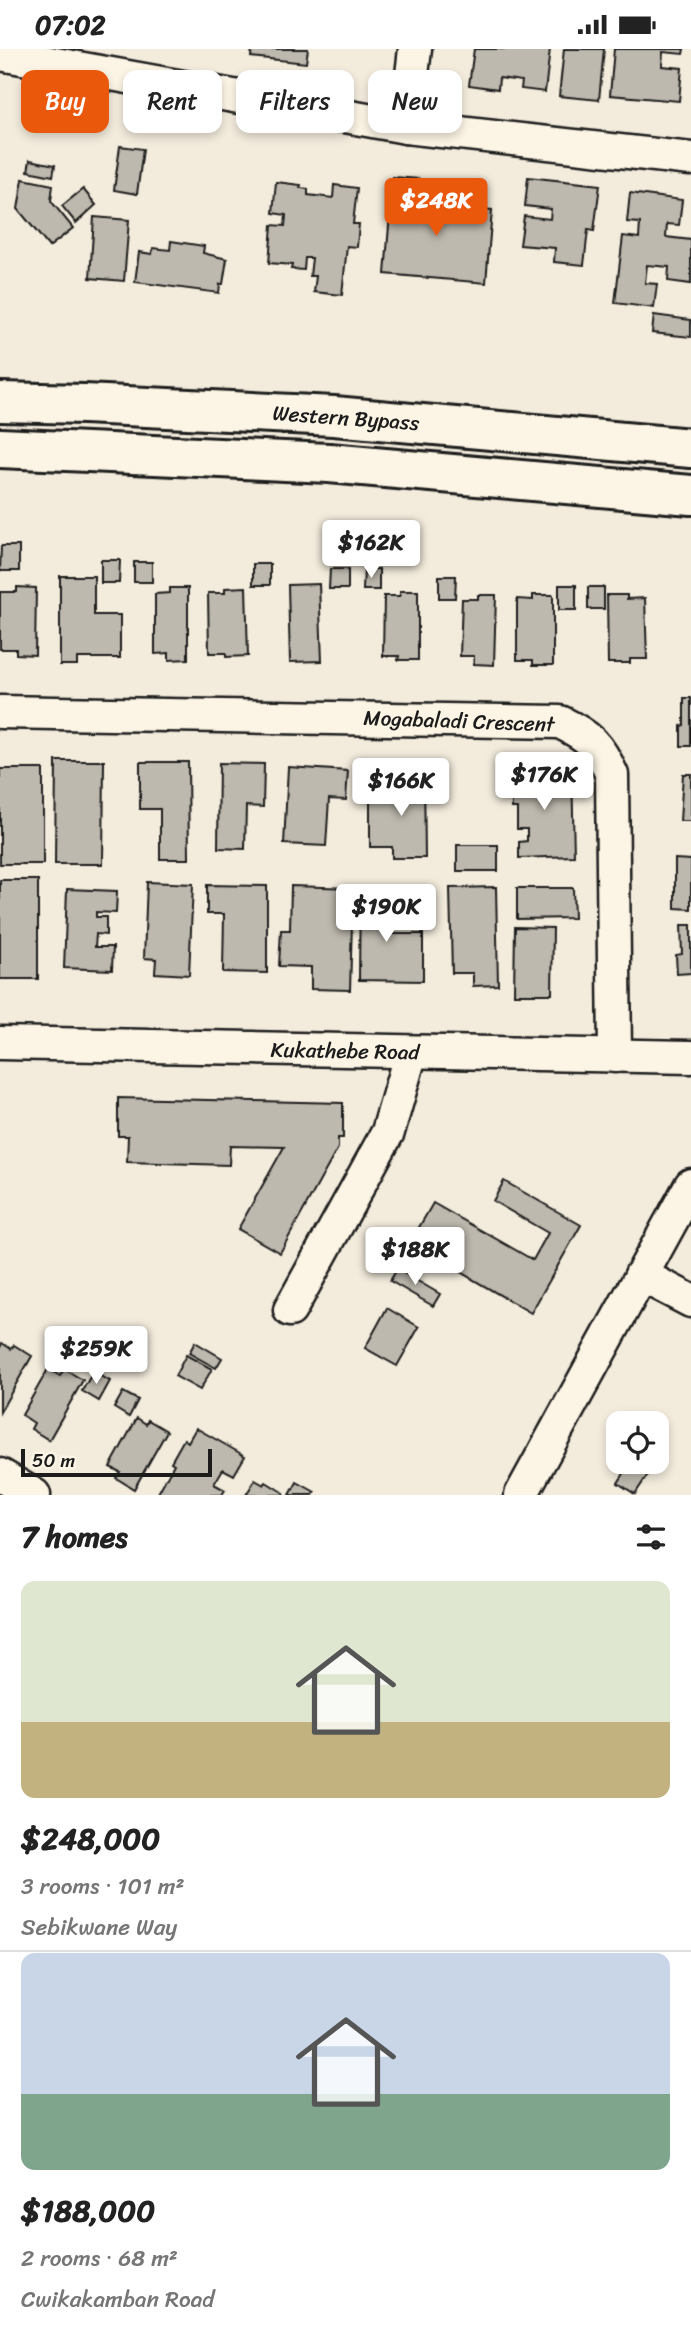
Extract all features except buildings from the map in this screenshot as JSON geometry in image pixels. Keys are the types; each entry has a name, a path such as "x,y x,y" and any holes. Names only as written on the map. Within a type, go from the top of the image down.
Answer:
{"highway":[{"name":"Western Bypass","path":"0,402 334,416 691,448"},
{"path":"0,449 329,463 691,495"}],"street":[{"path":"413,70 415,49"},
{"path":"20,53 368,120"},
{"path":"459,133 691,159"},
{"name":"Mogabaladi Crescent","path":"0,712 560,722 583,733 601,751 612,775 615,1056"},
{"name":"Kukathebe Road","path":"0,1043 691,1057"},
{"path":"290,1310 388,1132 411,1052"},
{"path":"521,1495 691,1185"},
{"path":"641,1275 691,1301"},
{"path":"0,1475 34,1495"}]}
